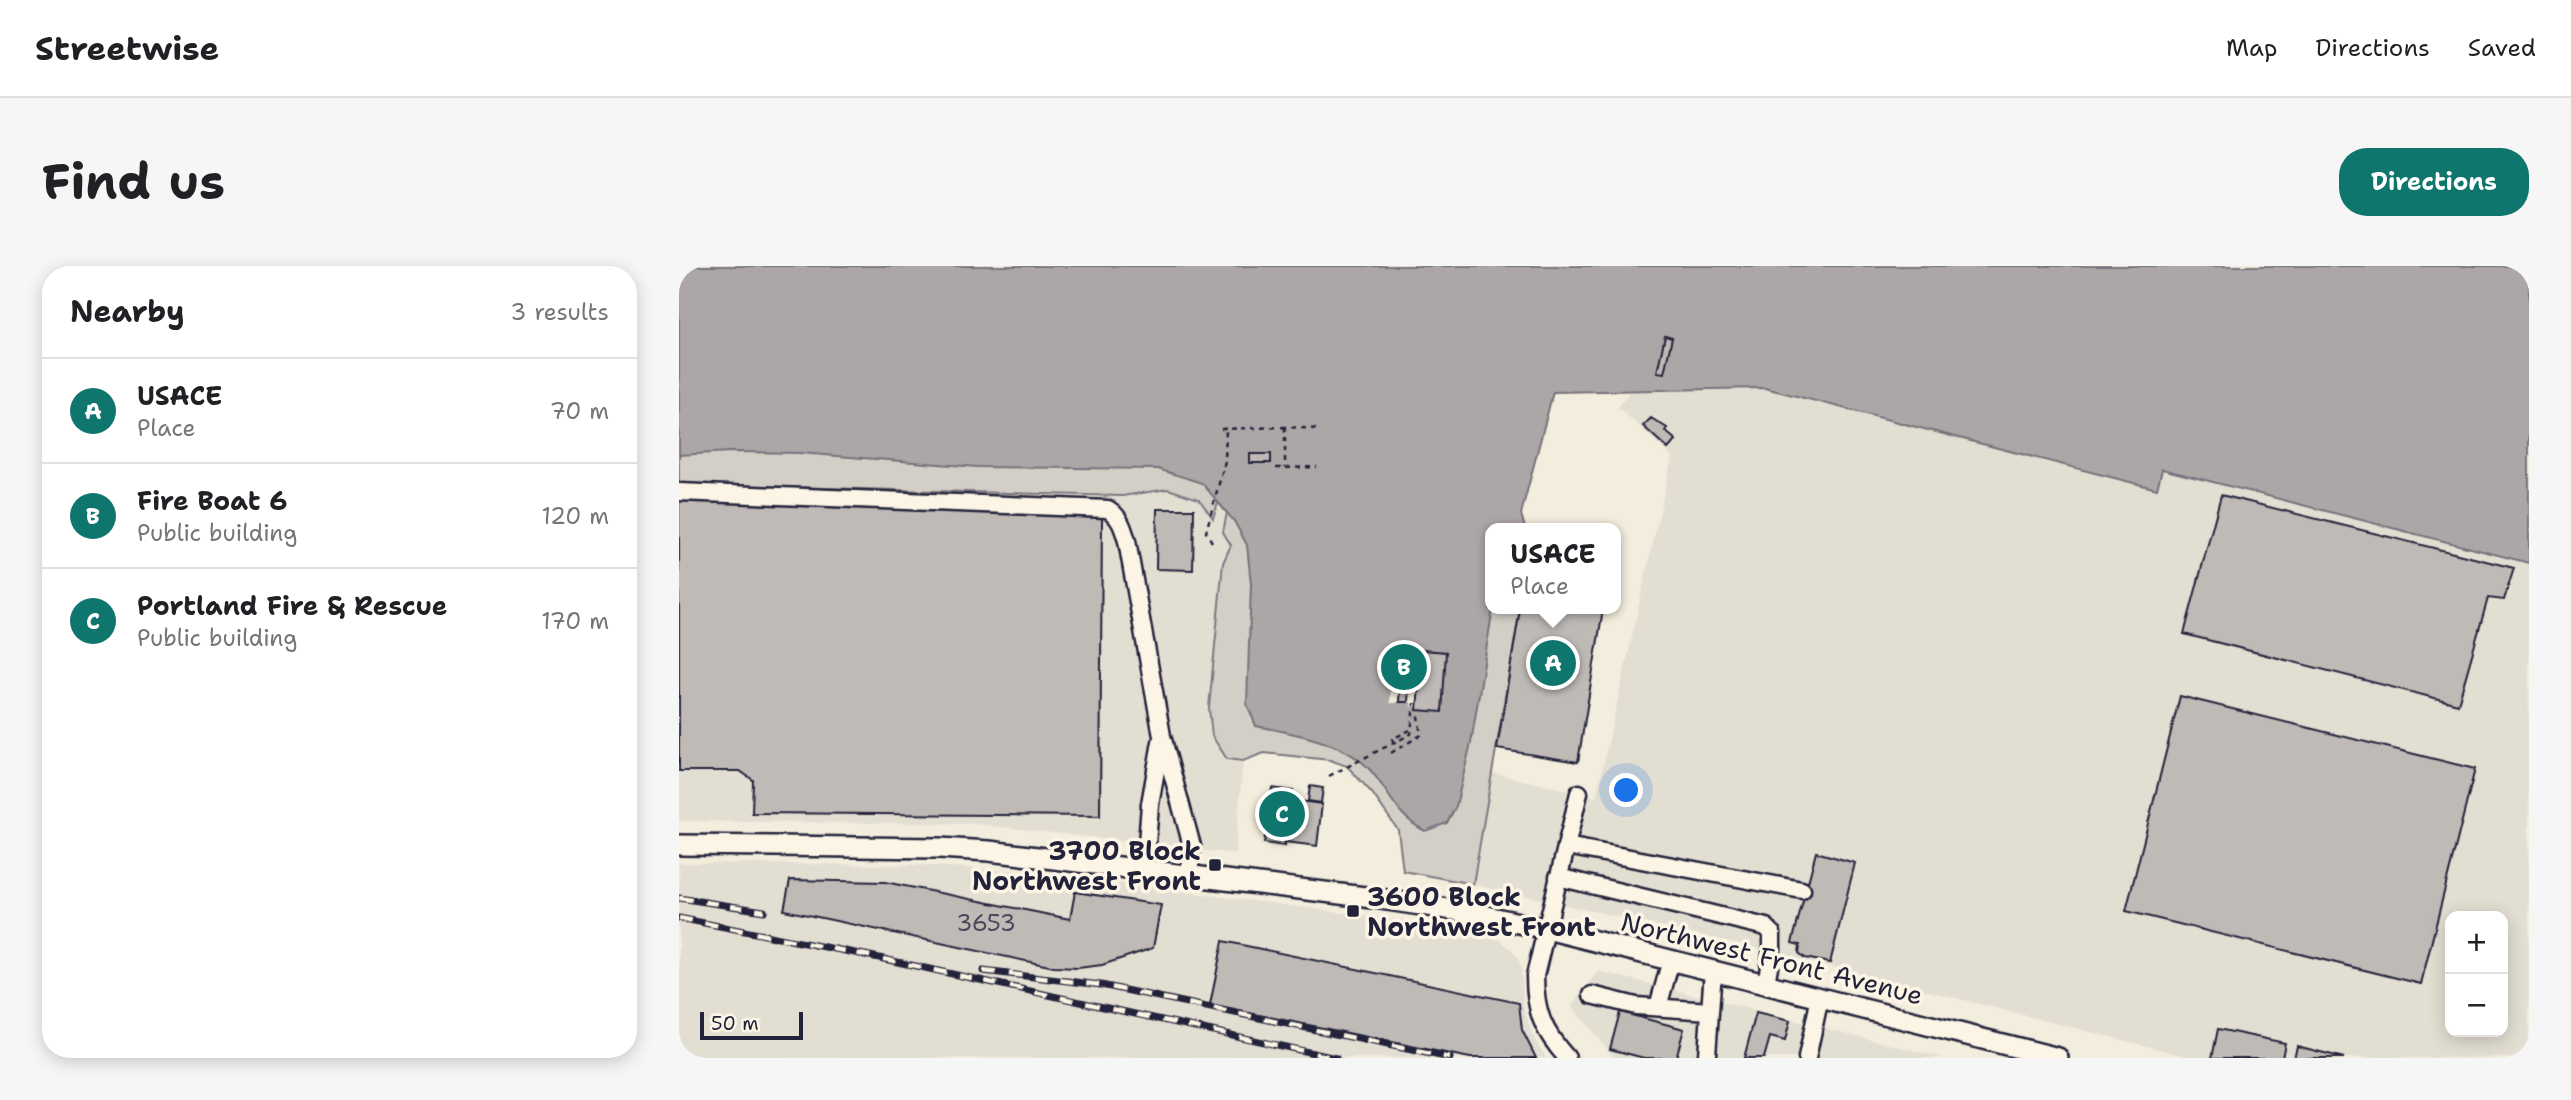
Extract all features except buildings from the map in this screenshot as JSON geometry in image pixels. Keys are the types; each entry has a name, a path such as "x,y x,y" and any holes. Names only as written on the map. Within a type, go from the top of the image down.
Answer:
{"main road":[{"name":"Northwest Front Avenue","path":"679,845 939,848 1023,854 1468,912 1547,929 2058,1058"}],"street":[{"path":"679,492 1108,509 1116,514 1122,523 1127,541 1162,736 1192,846 1189,875"},
{"path":"1146,870 1150,804 1162,736"},
{"path":"1567,1058 1543,1025 1535,999 1535,976 1579,793"},
{"path":"1566,846 1802,890"},
{"path":"1558,877 1766,927 1772,933 1766,984"},
{"path":"1658,1007 1671,960"},
{"path":"1707,1055 1713,971"},
{"path":"1592,995 1636,1006 1710,1011"},
{"path":"1807,1058 1820,997"}],"path":[{"path":"1285,427 1285,468"},
{"path":"1212,541 1206,532 1225,461 1223,429 1321,429"},
{"path":"1276,468 1317,467"},
{"path":"1329,776 1411,732 1414,703"},
{"path":"1391,753 1421,735 1417,710"}],"shaded area":[{"path":"679,266 2529,266 2529,563 2162,469 2157,489 1765,388 1553,392 1521,514 1524,523 1485,523 1485,614 1492,614 1471,743 1456,806 1447,823 1425,831 1394,804 1361,761 1318,740 1256,726 1247,704 1251,584 1247,545 1234,521 1202,483 1158,469 977,467 799,453 730,452 679,455"},
{"path":"1539,266 2529,516 2529,1058 2194,1058 1761,949 1473,884 1492,773 1596,797 1672,457 1618,407 1630,391 1554,392 1521,514"},
{"path":"679,416 1168,431 1485,606 1485,614 1519,614 1473,884 1403,871 1398,830 1372,793 1347,766 1330,760 1264,753 1243,761 1227,759 1212,736 1209,708 1223,563 1231,545 1223,532 1227,513 1218,502 1213,518 1199,499 1168,489 1122,496 679,484"},
{"path":"1229,461 1241,463 1222,531 1231,545 1223,563 1209,708 1227,759 1243,761 1235,854 975,824 679,821 679,477 1122,496 1168,489 1199,499"},
{"path":"679,863 919,865 1042,873 1413,922 1498,939 1518,958 1524,1010 1533,1036 1546,1058 679,1058"},
{"path":"1598,971 1944,1058 1615,1058 1571,1006"}],"pier":[{"path":"1413,677 1420,677 1418,707 1411,707 1411,702 1390,703 1391,684 1395,684 1395,681 1413,682"}],"railway":[{"path":"679,898 764,911"},
{"path":"679,918 870,956 1336,1058"},
{"path":"983,971 1101,985 1450,1058"}],"place":[{"name":"USACE","path":"1553,663"},
{"name":"Fire Boat 6","path":"1404,667"},
{"name":"Portland Fire & Rescue","path":"1282,814"},
{"name":"3700 Block Northwest Front","path":"1215,865"},
{"name":"3600 Block Northwest Front","path":"1353,911"}]}
